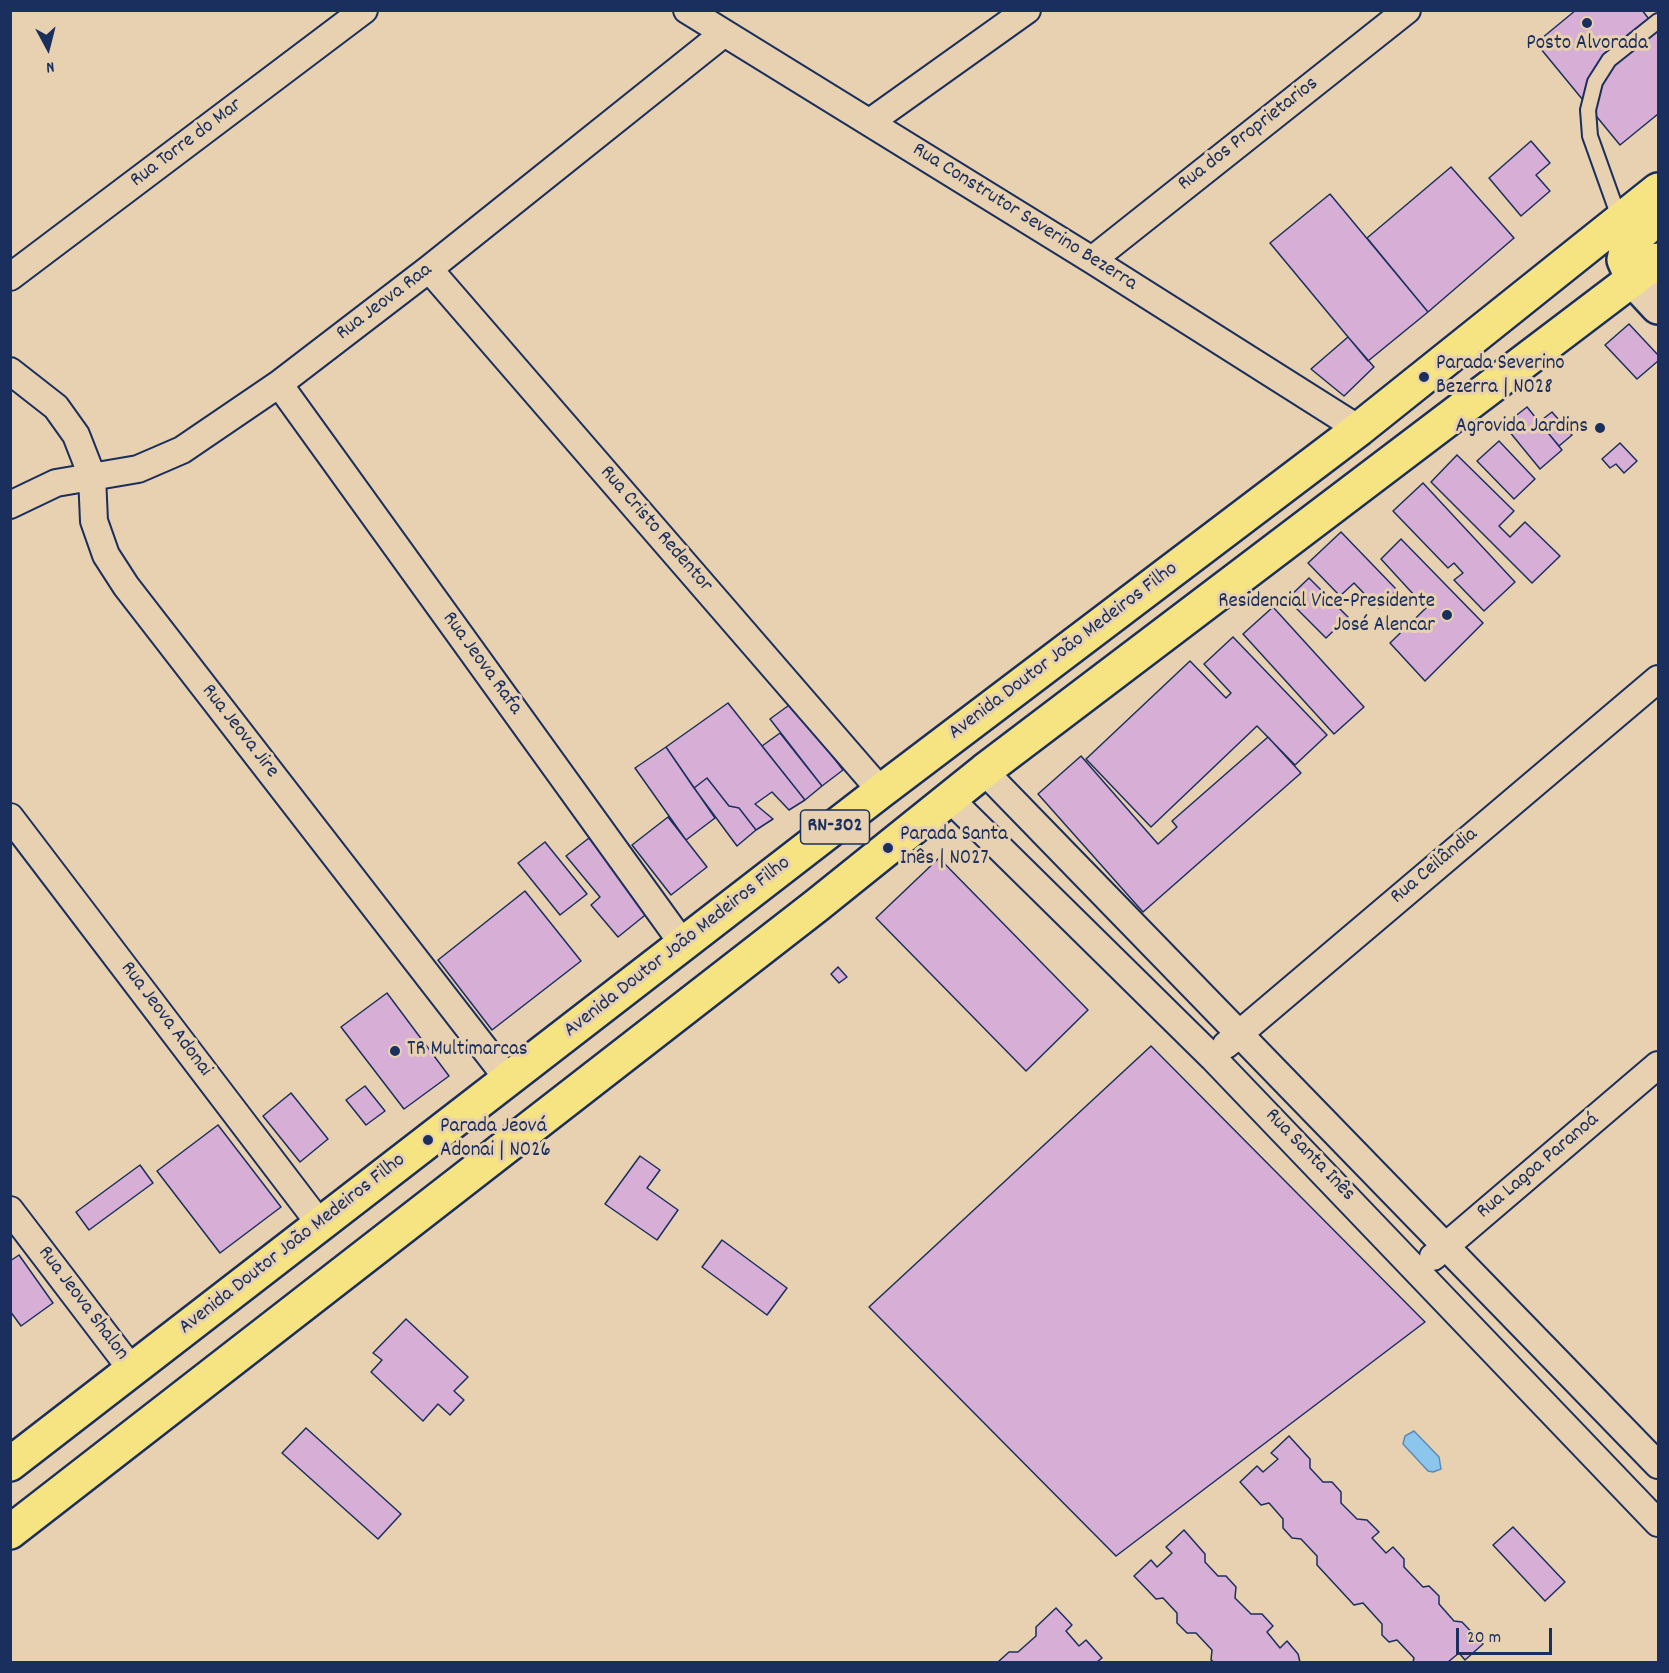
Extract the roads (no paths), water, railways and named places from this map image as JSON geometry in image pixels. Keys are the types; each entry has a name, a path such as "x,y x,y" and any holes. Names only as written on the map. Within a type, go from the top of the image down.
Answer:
{"main road":[{"name":"Avenida Doutor João Medeiros Filho","path":"10,1464 881,791 1359,429 1659,190"},
{"path":"1659,218 1632,240 1624,252 1627,270 1633,280 1659,307"},
{"name":"RN-302","path":"10,1532 807,913 984,771 1659,260"}],"street":[{"name":"Rua Torre do Mar","path":"10,277 364,10"},
{"path":"870,122 1027,10"},
{"name":"Rua dos Proprietarios","path":"1092,260 1407,10"},
{"name":"Rua Construtor Severino Bezerra","path":"696,12 723,34 870,122 1359,429"},
{"name":"Rua Jeova Raa","path":"10,505 56,483 138,469 182,450 279,384 429,269 723,34"},
{"name":"Rua Cristo Redentor","path":"429,269 881,791"},
{"name":"Rua Jeova Jire","path":"10,371 56,407 76,435 92,476 94,521 106,555 126,586 508,1079"},
{"name":"Rua Jeova Rafa","path":"279,384 683,944"},
{"name":"Rua Ceilândia","path":"1213,1058 1238,1034 1659,679"},
{"name":"Rua Santa Inês","path":"984,771 1445,1247 1656,1458"},
{"name":"Rua Santa Inês","path":"950,799 1213,1058 1418,1269 1659,1523"},
{"name":"Rua Jeova Adonai","path":"10,817 320,1224"},
{"name":"Rua Lagoa Paranoá","path":"1418,1269 1659,1065"},
{"name":"Rua Jeova Shalon","path":"10,1210 132,1370"},
{"path":"1622,1484 1656,1458"}],"lane":[{"path":"1620,220 1590,136 1588,110 1594,82 1608,60 1659,21"}],"water":[{"path":"1414,1431 1439,1457 1441,1469 1428,1471 1403,1444 1405,1436"}],"place":[{"name":"Posto Alvorada","path":"1587,23"},
{"name":"Parada Severino Bezerra | N028","path":"1424,377"},
{"name":"Agrovida Jardins","path":"1600,428"},
{"name":"Residencial Vice-Presidente José Alencar","path":"1447,615"},
{"name":"Parada Santa Inês | N027","path":"888,848"},
{"name":"TR Multimarcas","path":"395,1051"},
{"name":"Parada Jeová Adonai | N026","path":"428,1140"}]}
